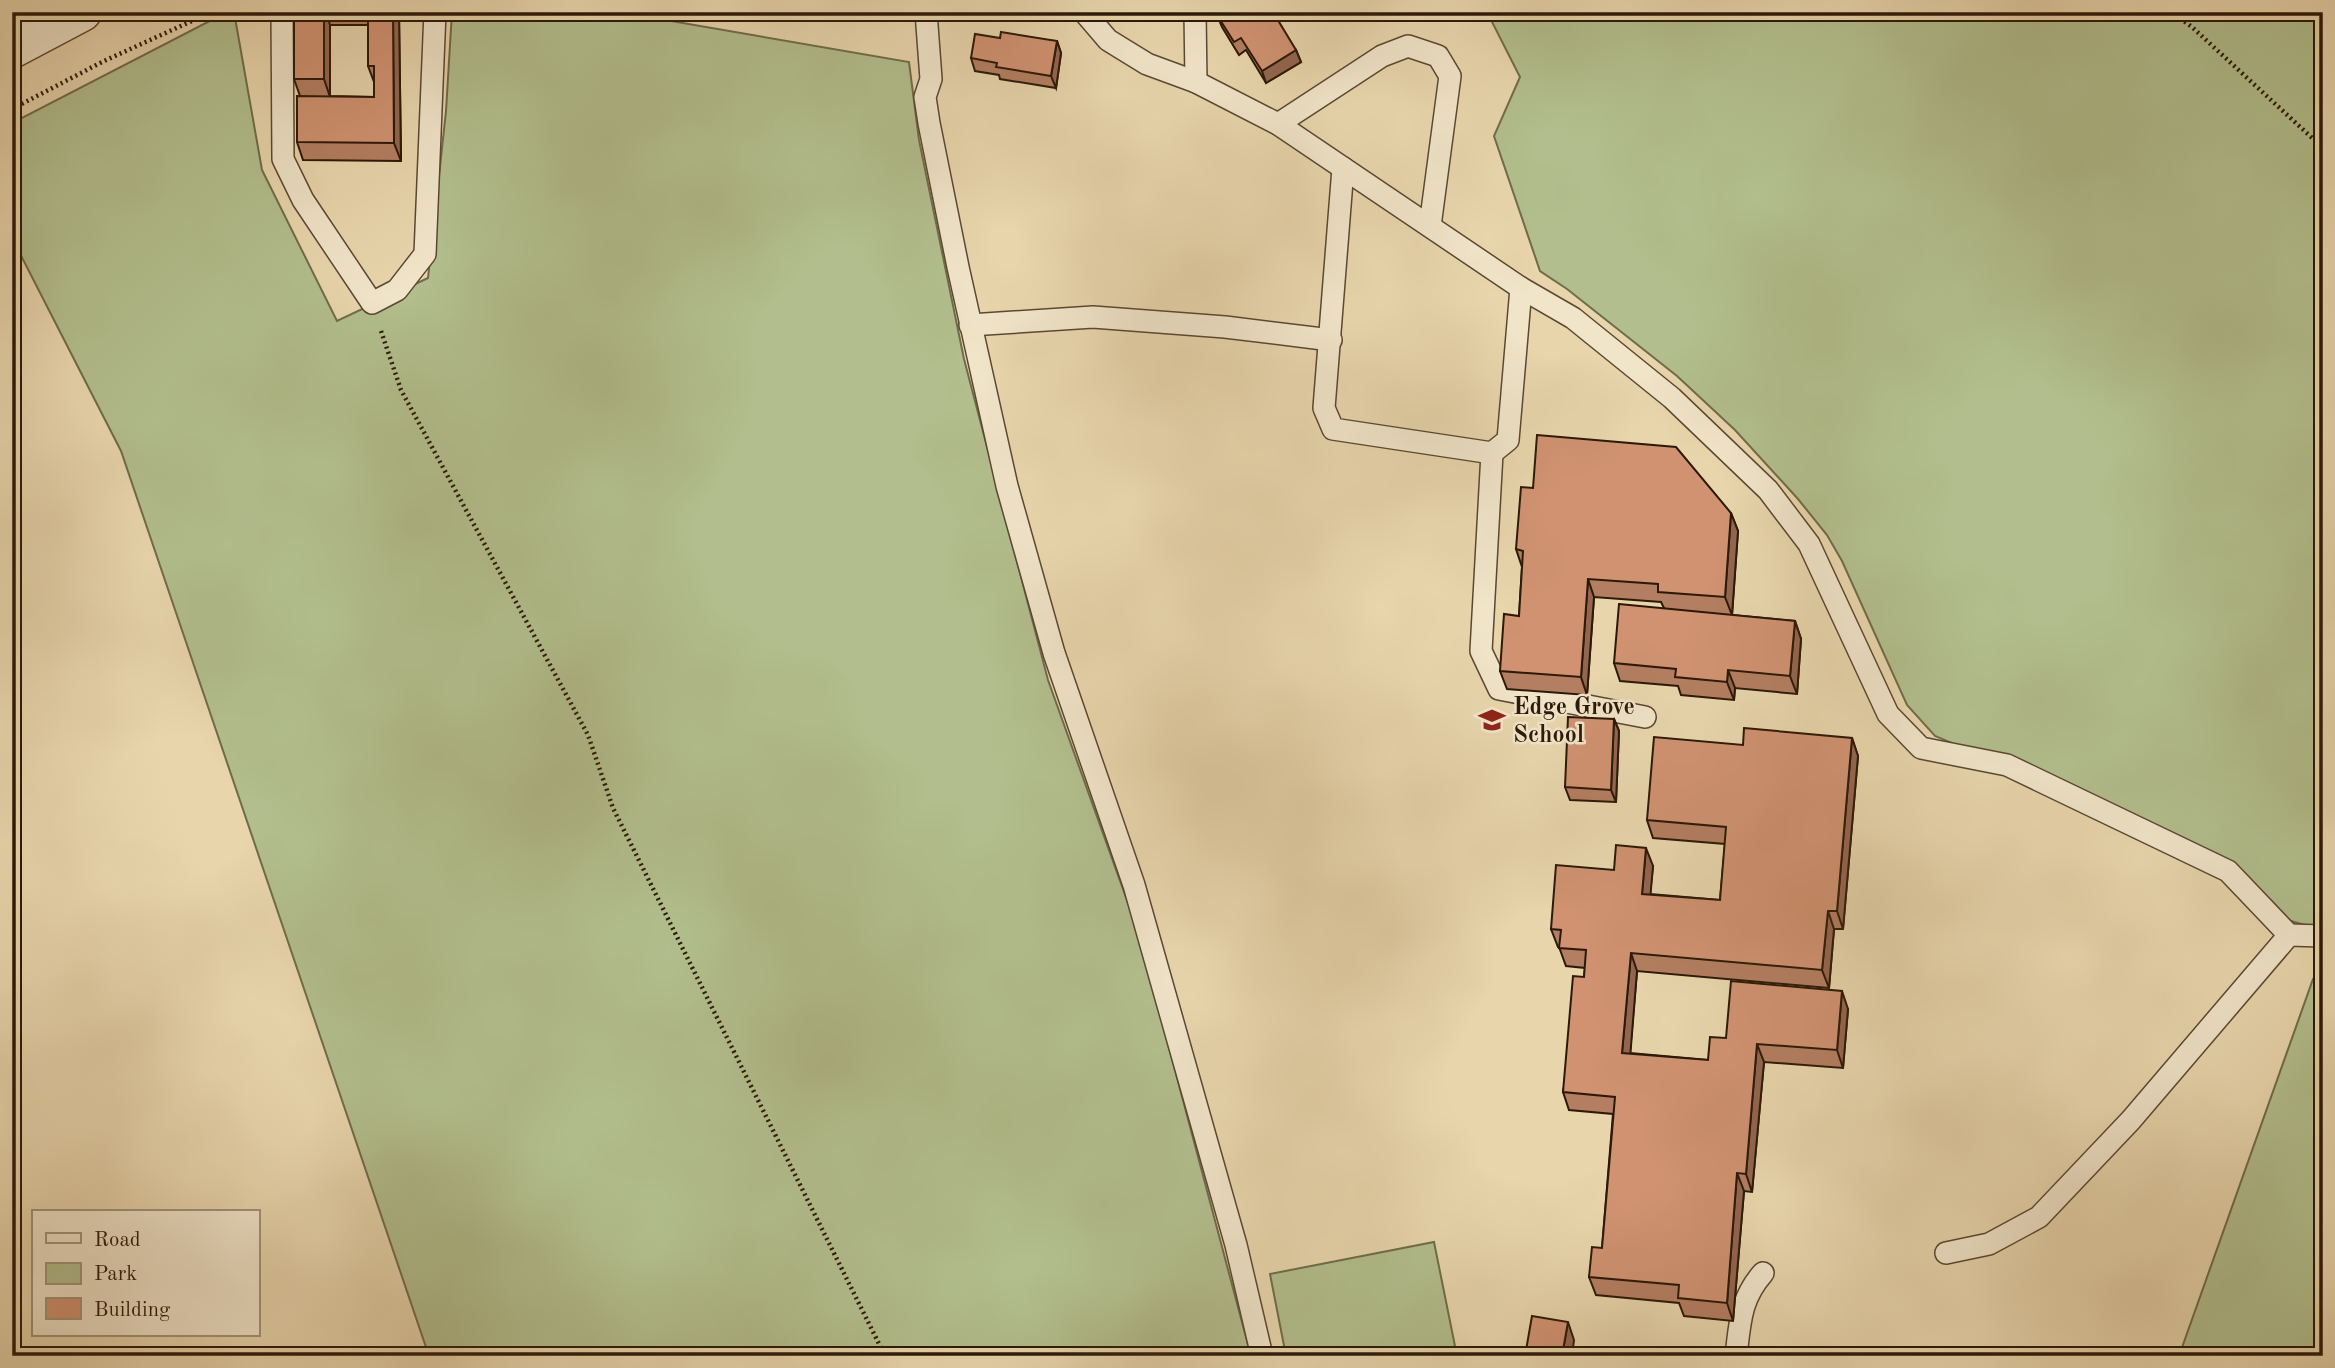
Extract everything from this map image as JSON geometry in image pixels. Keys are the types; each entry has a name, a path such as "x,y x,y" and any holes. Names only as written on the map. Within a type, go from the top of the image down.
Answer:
{"street":[{"path":"12,48 82,12"}],"lane":[{"path":"282,12 283,159 303,201 372,303 397,290 425,254 435,12"},
{"path":"926,12 931,79 925,97 927,110 970,325 1007,486 1068,695 1134,885 1236,1245 1262,1356"},
{"path":"1084,12 1108,40 1147,64 1196,82 1278,124 1521,288 1573,318 1672,398 1768,490 1809,544 1888,714 1921,748 2007,765 2228,871 2289,935 2323,936"},
{"path":"1195,12 1196,82"},
{"path":"1278,124 1382,56 1408,47 1438,56 1450,76 1430,226"},
{"path":"1343,168 1324,408 1333,429 1492,453 1508,440 1521,288"},
{"path":"970,325 1093,317 1225,327 1331,340"},
{"path":"1492,453 1481,651 1499,689 1645,717"},
{"path":"1947,1253 1989,1244 2039,1217 2131,1120 2289,935"},
{"path":"1736,1356 1741,1311 1750,1287 1763,1273"}],"path":[{"path":"12,108 104,61 205,15 242,12"},
{"path":"2171,12 2192,27 2323,148"},
{"path":"372,303 401,390 588,735 614,808 885,1356"}],"green space":[{"path":"227,12 234,12 262,170 337,321 428,278 446,111 452,12 619,12 909,62 919,140 964,359 1048,680 1138,931 1251,1356 429,1356 121,451 12,238 12,123"},
{"path":"1487,12 2323,12 2323,930 2291,921 2256,898 2182,840 1935,736 1907,705 1842,561 1827,535 1798,499 1735,430 1677,376 1567,289 1540,271 1494,136 1520,77"},
{"path":"2323,971 2323,1356 2179,1356 2313,979"},
{"path":"1434,1242 1457,1356 1286,1356 1270,1274"}],"building":[{"path":"294,12 324,12 324,79 294,79"},
{"path":"368,12 393,12 394,143 297,142 297,96 374,97 374,66 368,66"},
{"path":"1222,12 1273,12 1296,50 1262,71 1241,38 1234,42 1217,15"},
{"path":"1001,32 1057,41 1051,76 996,67 997,63 971,58 975,34 1000,38"},
{"path":"1537,435 1676,447 1731,513 1725,597 1658,592 1658,584 1588,579 1581,677 1500,671 1504,614 1519,616 1523,551 1516,549 1521,487 1533,488"},
{"path":"1619,604 1795,621 1790,676 1728,670 1727,682 1675,677 1676,669 1614,663"},
{"path":"1568,717 1614,719 1611,790 1565,787"},
{"path":"1744,728 1852,738 1837,911 1828,911 1822,970 1631,953 1622,1053 1708,1060 1710,1037 1726,1038 1731,981 1842,991 1837,1050 1757,1044 1746,1174 1737,1173 1727,1303 1678,1298 1679,1285 1589,1277 1592,1247 1602,1248 1615,1097 1563,1092 1573,976 1584,977 1586,950 1559,948 1561,930 1551,929 1556,865 1614,870 1616,845 1646,848 1642,894 1720,900 1726,827 1647,820 1654,737 1743,745"},
{"path":"1532,1316 1568,1322 1562,1356 1525,1356"}],"place":[{"name":"Edge Grove School","path":"1492,720"}]}
